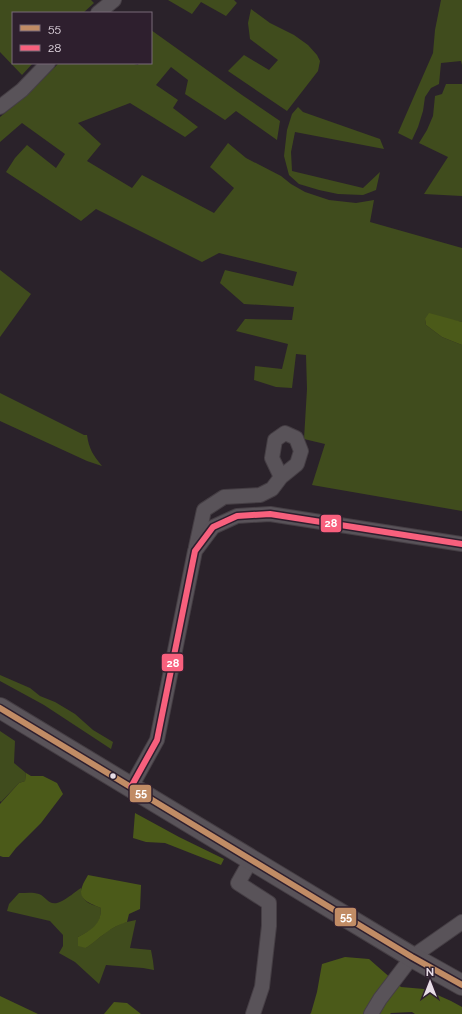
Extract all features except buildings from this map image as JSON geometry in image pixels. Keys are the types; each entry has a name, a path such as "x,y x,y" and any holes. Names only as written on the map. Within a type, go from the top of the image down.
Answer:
{"main road":[{"path":"0,708 412,957 462,985"}],"street":[{"path":"99,12 114,0"},
{"path":"0,107 22,90 47,64"},
{"path":"131,787 157,740 204,510 224,497 260,495 272,489 281,477"},
{"path":"195,551 213,527 237,516 270,514 462,544"},
{"path":"251,860 238,883 269,903 269,926 262,987 253,1014"},
{"path":"371,1014 380,999 412,957 462,922"}],"green space":[{"path":"0,0 91,0 94,3 84,12 12,12 12,64 32,64 22,75 0,52"},
{"path":"168,0 234,0 237,3 226,16 201,2 192,14"},
{"path":"441,0 462,0 462,65 461,61 441,63 439,84 431,88 425,97 423,111 412,140 398,133 433,53 435,30"},
{"path":"251,9 270,23 294,35 308,45 320,61 318,71 287,111 228,71 244,55 269,70 278,60 250,39 248,23"},
{"path":"152,31 280,121 277,140 236,111 225,120 185,94 188,80 171,67 156,85 178,100 173,108 198,127 185,137 130,103 78,123 101,144 87,161 132,188 142,175 214,213 234,188 210,167 228,143 246,158 281,176 305,192 329,200 356,203 374,200 370,222 462,248 462,322 447,319 425,319 426,325 442,337 462,345 462,511 312,485 325,444 304,439 307,389 306,355 296,354 292,388 276,387 254,380 255,366 282,369 288,344 236,331 245,319 292,320 294,307 244,304 220,283 225,270 293,286 297,272 219,253 202,262 96,209 81,221 6,172 15,158 27,145 56,168 65,154 22,123 0,142 0,117 27,95 58,64 152,64"},
{"path":"446,84 462,84 462,196 424,194 448,157 419,143 433,116 435,96 442,94"},
{"path":"298,107 303,112 380,139 384,149 295,132 291,152 292,171 363,188 380,172 376,190 363,195 338,194 299,184 289,175 284,156 287,130 292,114"},
{"path":"0,270 31,294 0,337"},
{"path":"429,313 462,322 462,345 442,337 426,325 425,319"},
{"path":"0,393 84,435 87,435 92,452 102,466 87,461 0,421"},
{"path":"0,675 30,688 40,696 55,702 75,714 93,730 113,742 111,749 44,705 0,681"},
{"path":"0,731 15,741 14,763 26,773 25,781 19,783 1,802 0,801"},
{"path":"26,773 31,776 43,776 57,783 63,794 41,823 9,857 3,857 0,856 0,804 19,783 25,781"},
{"path":"135,813 224,859 221,865 165,843 146,842 133,838"},
{"path":"88,875 141,885 140,909 129,914 127,922 110,930 86,948 78,946 78,937 91,929 97,923 101,914 101,908 86,901 82,895 82,886"},
{"path":"81,888 83,897 87,902 101,908 101,914 95,927 78,937 86,948 109,930 122,923 136,920 130,948 151,950 154,970 106,965 99,984 75,962 59,953 63,946 63,935 50,921 7,911 9,904 19,893 39,894 51,903 58,903"},
{"path":"345,957 369,959 401,987 424,989 462,1007 462,1014 415,1014 412,1012 390,1014 310,1014 317,992 322,964"},
{"path":"0,996 38,1014 0,1014"},
{"path":"114,1002 127,1003 141,1014 104,1014"}],"transit line":[{"name":"28","path":"131,787 157,740 195,551 213,527 237,516 270,514 462,544"},
{"name":"55","path":"0,708 412,957 462,985"}]}
